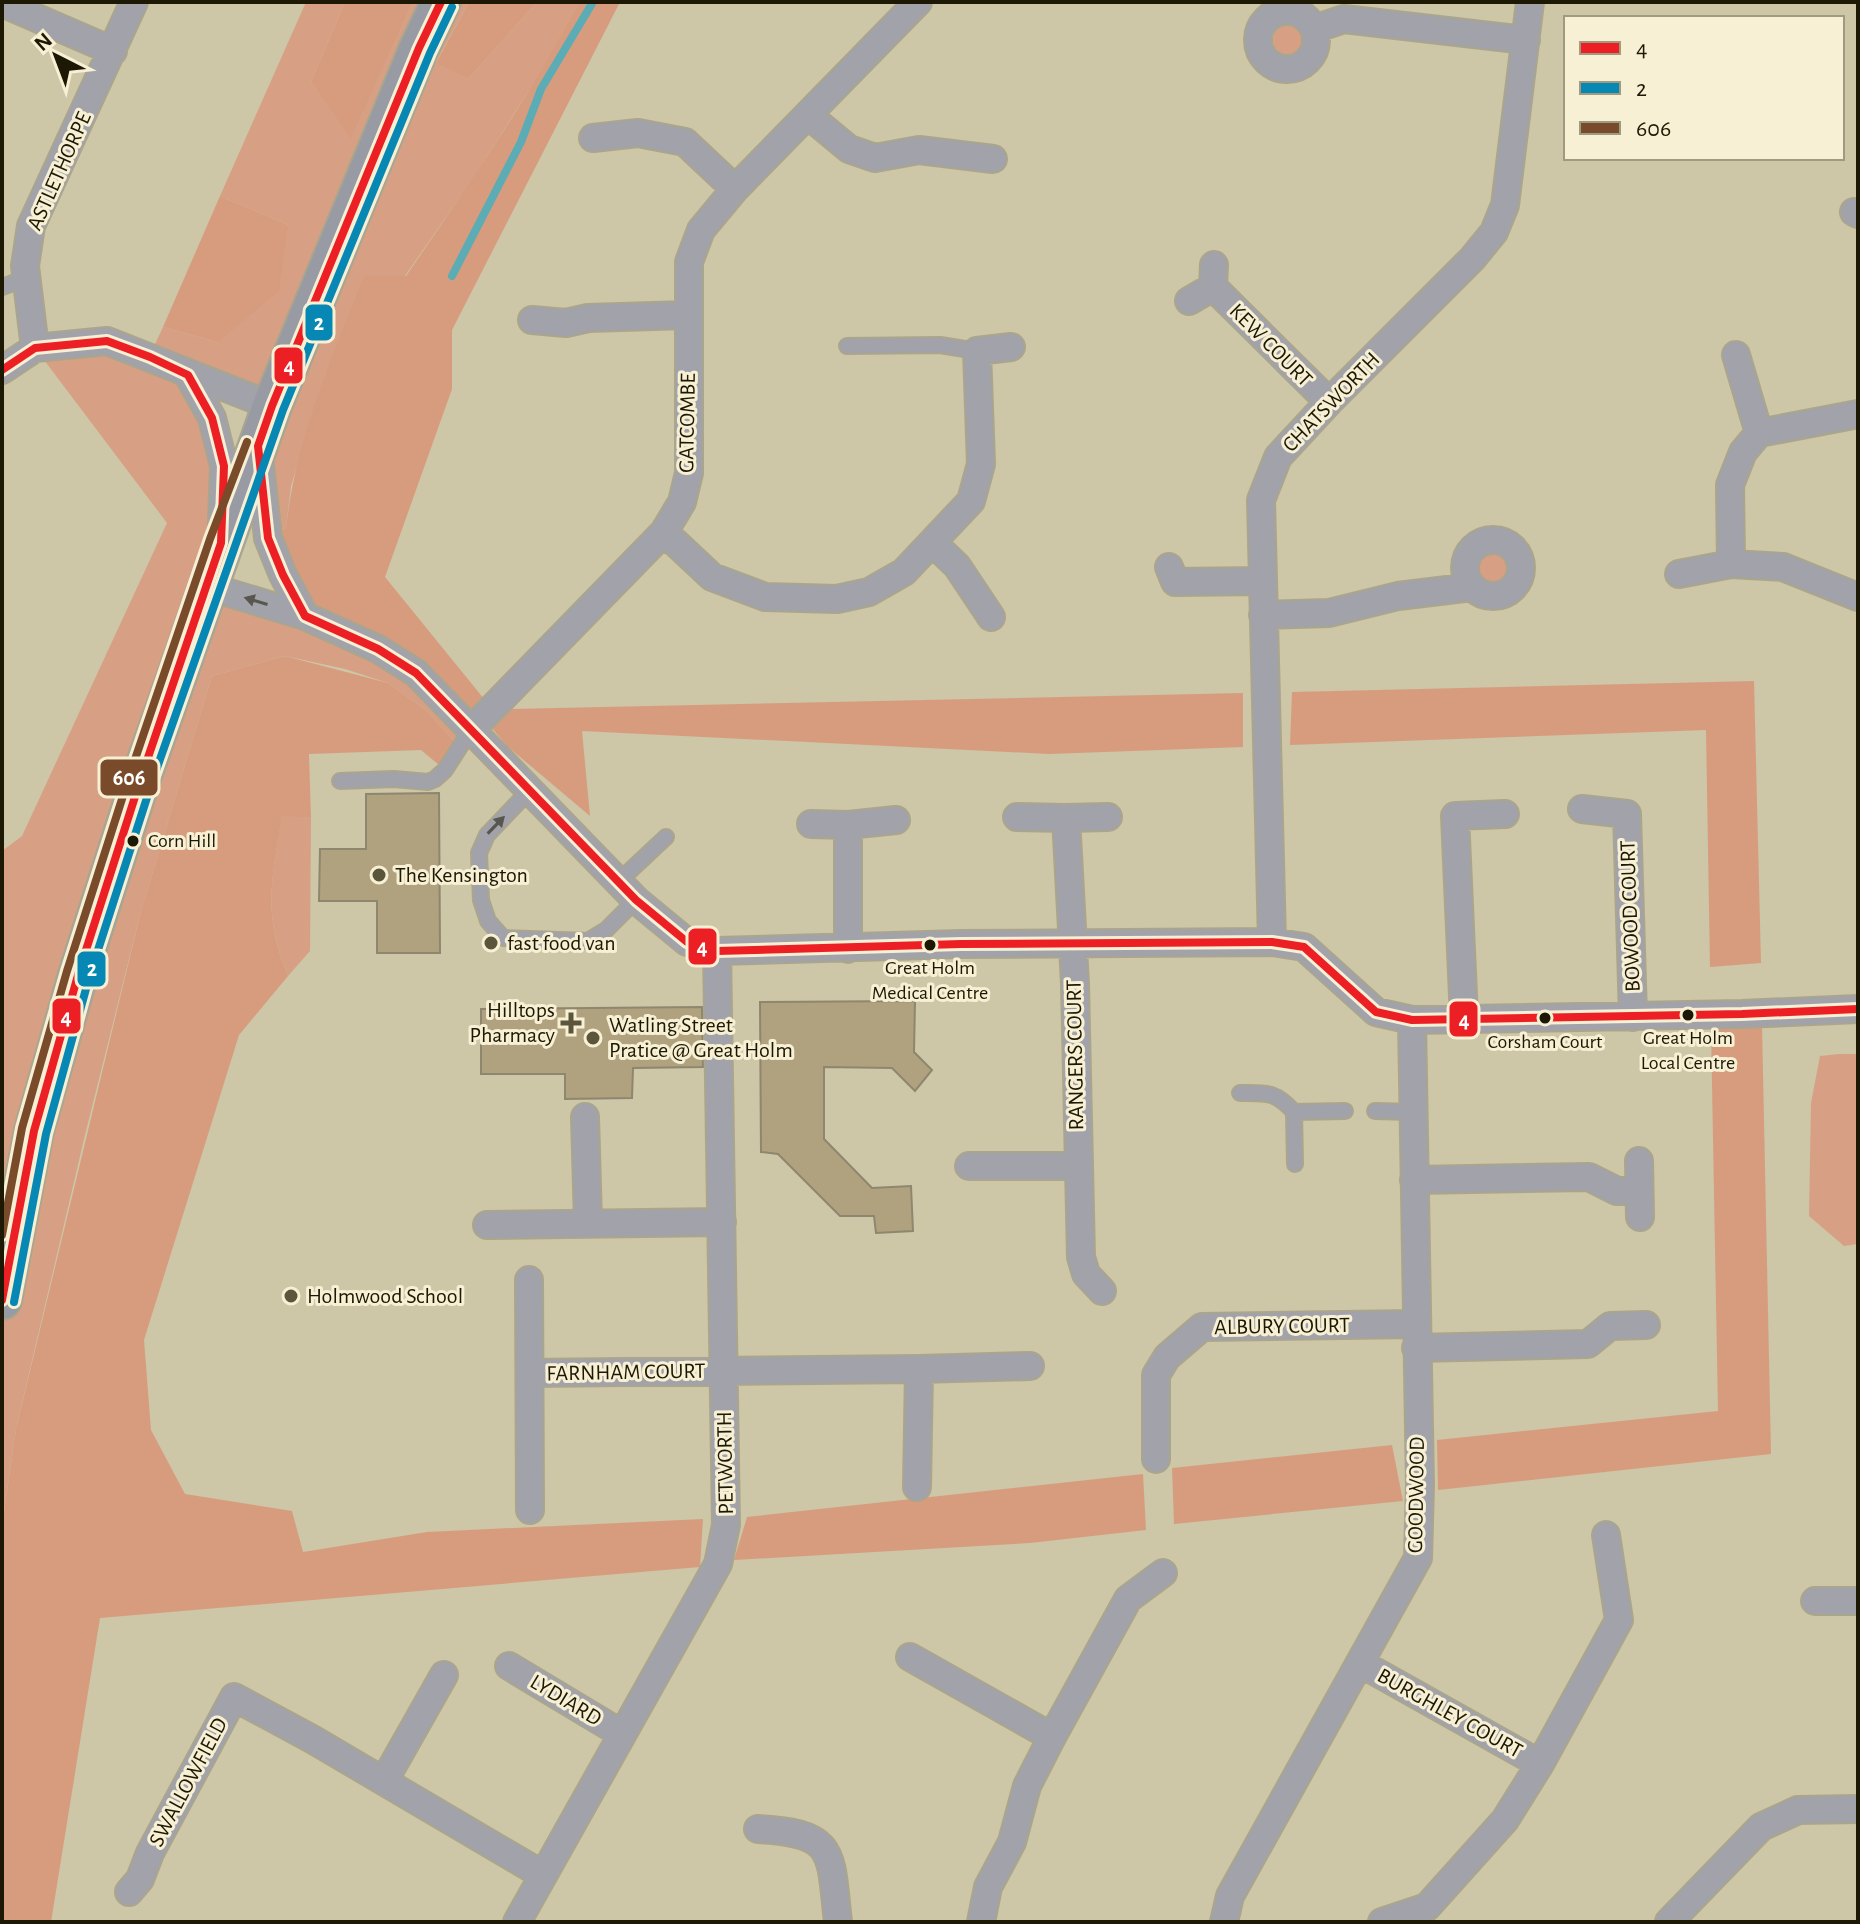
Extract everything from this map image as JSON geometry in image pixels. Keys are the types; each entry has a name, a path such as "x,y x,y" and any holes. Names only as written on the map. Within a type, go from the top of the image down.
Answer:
{"street":[{"name":"ASTLETHORPE","path":"35,348 14,282 25,266 31,226 134,2"},
{"path":"2,1300 34,1131 78,975 141,778 221,543 272,406 413,62 441,2"},
{"name":"GATCOMBE","path":"470,731 664,532 682,502 689,473 689,262 701,230 735,189 918,2"},
{"name":"CHATSWORTH","path":"1272,942 1261,500 1278,457 1472,259 1494,232 1505,205 1530,2"},
{"path":"2,3 113,51"},
{"path":"1314,29 1344,19 1526,40"},
{"path":"808,115 849,149 875,158 919,150 993,159"},
{"path":"593,138 638,133 685,142 735,189"},
{"name":"KEW COURT","path":"1189,301 1213,276 1329,402"},
{"path":"532,320 566,323 588,318 687,315"},
{"path":"2,370 35,348 107,341 272,406"},
{"path":"664,532 712,577 765,597 837,599 869,592 904,572 971,501 981,464 977,351 1011,347"},
{"path":"1736,355 1759,433"},
{"path":"188,375 212,418 224,466 221,543"},
{"path":"1731,564 1730,485 1743,452 1759,433 1858,414"},
{"path":"258,446 268,538 305,616"},
{"path":"933,543 957,566 991,617"},
{"path":"1679,574 1731,564 1783,567 1858,597"},
{"path":"1168,583 1263,581"},
{"path":"206,586 305,616 378,649 416,673 627,891 687,942 717,951 961,944 1272,942 1304,947 1376,1012 1412,1020 1633,1017 1858,1009"},
{"path":"1263,615 1329,613 1398,596 1472,587"},
{"name":"BOWOOD COURT","path":"1582,809 1627,814 1633,1017"},
{"path":"1464,1018 1455,816 1505,814"},
{"path":"1017,817 1108,817"},
{"name":"RANGERS COURT","path":"1066,818 1073,944 1081,1257 1086,1274 1102,1291"},
{"path":"811,824 848,825 896,820"},
{"path":"848,825 848,949"},
{"name":"PETWORTH","path":"517,1922 718,1564 726,1525 717,951"},
{"name":"GOODWOOD","path":"1224,1922 1230,1896 1418,1558 1420,1485 1412,1020"},
{"path":"585,1117 588,1222"},
{"path":"1414,1180 1589,1177 1639,1204 1639,1161"},
{"path":"969,1166 1077,1166"},
{"path":"487,1225 722,1222"},
{"name":"FARNHAM COURT","path":"529,1280 530,1510"},
{"name":"ALBURY COURT","path":"1156,1459 1156,1375 1167,1357 1202,1327 1588,1344 1610,1326 1646,1325"},
{"name":"FARNHAM COURT","path":"530,1373 1030,1366"},
{"path":"917,1487 919,1369"},
{"name":"BURGHLEY COURT","path":"1382,1922 1427,1907 1505,1820 1540,1764 1619,1620 1606,1535"},
{"path":"981,1922 988,1887 1012,1842 1027,1786 1052,1737 1128,1599 1163,1573"},
{"path":"1815,1601 1858,1601"},
{"path":"910,1657 1052,1737"},
{"name":"BURGHLEY COURT","path":"1360,1663 1540,1764"},
{"name":"LYDIARD","path":"509,1666 622,1734"},
{"path":"384,1781 444,1675"},
{"name":"SWALLOWFIELD","path":"129,1892 140,1879 150,1853 234,1697 543,1875"},
{"path":"1669,1922 1761,1827 1798,1810 1858,1809"},
{"path":"758,1829 794,1831 817,1840 831,1862 838,1922"}],"lane":[{"path":"847,346 940,345 977,351"},
{"path":"340,781 394,779 428,782 445,770 470,731"},
{"path":"528,792 487,835 479,853 481,900 488,921 503,938 588,941 606,930 627,891 666,837"},
{"path":"1240,1093 1271,1093 1294,1112 1295,1164"},
{"path":"1294,1112 1345,1111"},
{"path":"1375,1111 1413,1112"}],"shaded area":[{"path":"306,2 345,2 311,82 351,138 413,2 469,2 436,62 468,79 537,2 579,2 550,57 474,177 405,276 326,372 291,486 286,528 268,538 272,406 189,375 224,466 207,586 345,634 470,731 459,747 427,711 388,683 345,669 285,656 212,676 141,911 85,1135 16,1429 2,1526 2,851 22,836 167,523 35,348 149,357 163,327 218,342 288,225 220,196"},
{"path":"345,2 413,2 351,139 311,82"},
{"path":"469,2 537,2 468,79 436,63"},
{"path":"579,2 620,2 452,330 452,389 385,577 493,710 470,731 416,673 305,616 268,538 286,528 306,431 327,368 364,276 406,276 518,107"},
{"path":"1288,25 1299,29 1303,40 1299,51 1288,55 1277,51 1273,40 1277,29"},
{"path":"220,196 288,225 279,291 218,342 163,327"},
{"path":"1493,553 1505,557 1509,569 1505,581 1493,585 1481,581 1477,569 1481,557"},
{"path":"285,656 388,683 427,711 459,747 445,770 421,750 309,754 311,818 282,816 273,878 272,915 288,976 239,1035 144,1340 151,1430 185,1494 292,1511 303,1552 427,1532 703,1519 700,1567 100,1618 51,1922 2,1922 2,1526 16,1429 141,911 212,676"},
{"path":"1754,681 1761,963 1710,967 1706,730 1290,745 1292,692"},
{"path":"1243,693 1243,747 1049,754 582,731 590,816 507,746 491,727 511,709"},
{"path":"282,815 311,818 310,951 288,976 272,914 273,877"},
{"path":"1762,1025 1771,1454 1438,1490 1437,1440 1718,1411 1711,1030"},
{"path":"1858,1054 1858,1244 1844,1246 1809,1216 1811,1103 1820,1056"},
{"path":"1392,1445 1403,1501 1174,1524 1172,1468"},
{"path":"1143,1474 1146,1530 1030,1543 734,1560 747,1517"}],"building":[{"name":"The Kensington","path":"439,793 440,953 377,953 377,901 319,901 320,849 366,849 366,794"},
{"path":"915,1001 914,1052 932,1070 915,1091 892,1068 824,1067 824,1139 872,1188 911,1186 913,1231 876,1233 874,1216 840,1216 778,1154 761,1152 760,1002"},
{"name":"Watling Street Pratice @ Great Holm","path":"702,1007 703,1067 633,1068 632,1098 565,1099 565,1074 481,1074 481,1009"}],"waterway":[{"path":"452,276 521,142 541,89 593,2"}],"transit line":[{"name":"4","path":"441,2 419,48 258,446 268,538 305,616 378,649 416,673 636,900 687,942 717,951 961,944 1272,942 1304,947 1376,1012 1412,1020 1858,1009"},
{"name":"2","path":"14,1302 46,1134 89,978 152,782 283,410 430,53 452,7"},
{"name":"4","path":"2,370 35,348 107,341 150,357 188,375 212,418 224,466 221,543 78,975 34,1131 2,1300"},
{"name":"606","path":"2,1235 22,1128 67,971 130,774 210,539 247,442"}],"place":[{"name":"Corn Hill","path":"133,841"},
{"name":"The Kensington","path":"379,875"},
{"name":"fast food van","path":"491,943"},
{"name":"Great Holm Medical Centre","path":"930,945"},
{"name":"Great Holm Local Centre","path":"1688,1015"},
{"name":"Corsham Court","path":"1545,1018"},
{"name":"Hilltops Pharmacy","path":"571,1023"},
{"name":"Watling Street Pratice @ Great Holm","path":"593,1038"},
{"name":"Holmwood School","path":"291,1296"}]}
